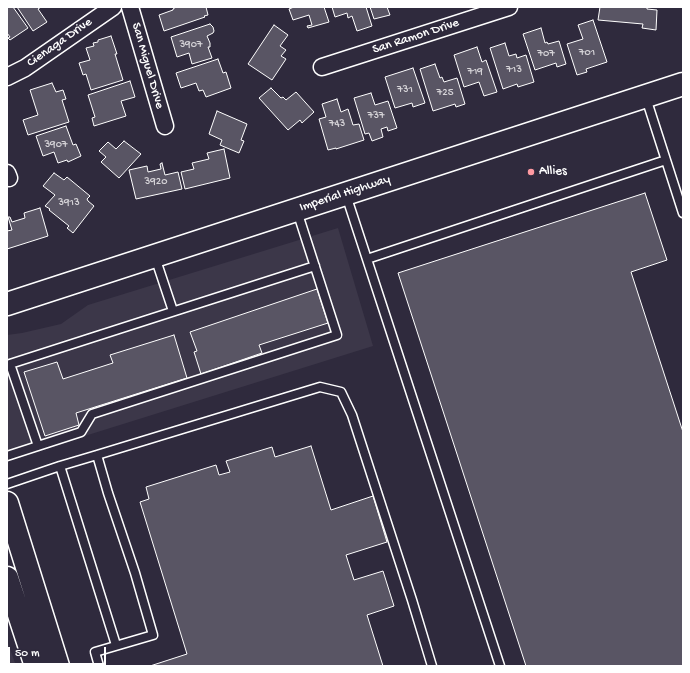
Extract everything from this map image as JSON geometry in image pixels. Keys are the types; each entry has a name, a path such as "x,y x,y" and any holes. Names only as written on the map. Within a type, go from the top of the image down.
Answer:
{"main road":[{"name":"Imperial Highway","path":"7,304 683,84"},
{"path":"7,503 58,666"},
{"path":"7,562 9,562 12,567 28,610 33,614 41,614"},
{"path":"7,578 36,666"}],"street":[{"name":"Cienaga Drive","path":"7,77 25,68 113,7"},
{"name":"San Miguel Drive","path":"130,7 164,126"},
{"name":"San Ramon Drive","path":"322,67 509,7"}],"lane":[{"path":"645,96 683,213"},
{"path":"367,258 666,160"},
{"path":"346,194 500,666"},
{"path":"7,456 81,432 92,414 337,335 297,210"},
{"path":"155,256 173,311"},
{"path":"38,446 10,364 315,266"},
{"path":"7,484 60,466 320,387 341,392 352,415 432,666"},
{"path":"97,455 135,573 153,635 95,652 99,666"},
{"path":"60,466 116,646"}],"shaded area":[{"path":"338,228 373,346 11,459 7,447 7,335 61,324 88,305"},
{"path":"7,640 16,666 7,666"}],"building":[{"path":"7,7 13,7 28,28 10,40 7,33"},
{"path":"17,7 41,7 38,9 47,22 33,31"},
{"path":"176,7 206,7 208,15 164,31 159,15 173,10"},
{"path":"294,7 324,7 329,22 308,28 307,26 312,25 309,15 293,20 289,9"},
{"path":"332,7 366,7 372,26 357,31 352,16 348,18 347,13 335,17"},
{"path":"370,7 387,7 390,15 374,19"},
{"path":"600,7 647,7 647,9 657,10 656,30 642,28 643,24 598,20"},
{"path":"593,20 607,62 586,69 587,72 577,75 567,44 583,39 578,25"},
{"path":"210,24 214,31 207,36 210,43 210,47 208,47 212,58 192,64 189,53 177,57 171,37"},
{"path":"274,25 288,35 280,46 286,50 281,56 286,59 272,80 248,64"},
{"path":"541,28 545,43 547,42 548,44 559,41 566,64 557,67 556,63 535,70 523,34"},
{"path":"111,36 123,80 91,90 86,74 83,75 79,63 90,60 86,48 94,46 93,43 98,42 98,40"},
{"path":"505,43 509,56 516,54 517,58 526,55 534,82 518,87 517,84 503,89 490,48"},
{"path":"477,47 482,62 486,60 497,92 484,96 479,82 464,87 454,55"},
{"path":"218,59 223,73 226,72 231,88 206,97 203,90 199,91 196,83 181,88 176,73"},
{"path":"435,64 440,78 442,77 444,82 457,78 465,104 456,107 455,104 433,111 420,69"},
{"path":"413,68 425,103 413,107 412,103 395,108 385,77"},
{"path":"130,81 135,97 121,101 126,116 94,126 92,118 95,117 88,95"},
{"path":"52,83 56,92 63,90 66,99 62,100 69,122 28,135 23,120 38,115 30,90"},
{"path":"271,88 281,98 283,97 286,100 296,92 314,112 302,123 300,120 288,130 259,98"},
{"path":"371,93 375,105 388,101 397,128 388,131 387,127 381,129 383,137 372,141 369,133 365,134 354,98"},
{"path":"337,99 341,112 348,109 353,125 359,124 364,140 328,150 319,119 326,117 322,104"},
{"path":"217,111 247,124 241,140 244,141 239,153 220,145 222,140 209,134"},
{"path":"66,126 73,145 76,144 81,156 68,162 67,160 58,163 54,152 43,156 36,136"},
{"path":"124,141 141,154 119,178 101,162 106,157 99,151 108,142 116,149"},
{"path":"224,149 230,178 185,189 181,172 194,169 192,163 209,159 207,153"},
{"path":"162,163 165,175 178,172 182,189 136,199 129,170 147,166 148,172 161,169 160,164"},
{"path":"54,173 64,180 67,177 90,196 87,199 94,206 73,233 67,228 69,226 45,206 55,195 43,186"},
{"path":"645,193 667,260 631,272 683,432 683,666 526,666 398,273"},
{"path":"40,208 48,236 7,249 7,231 12,230 8,217 10,217 12,222 25,218 24,213"},
{"path":"317,289 328,323 259,345 262,353 201,374 194,352 197,351 190,332"},
{"path":"174,335 187,378 76,413 79,425 45,436 24,372 57,362 63,379 113,363 110,355"},
{"path":"311,446 331,510 373,496 387,542 346,555 354,580 383,571 394,606 367,615 383,666 150,666 187,654 140,502 149,499 146,487 216,465 219,475 230,472 226,461 272,447 275,457"}],"place":[{"name":"Allies","path":"531,172"}]}
